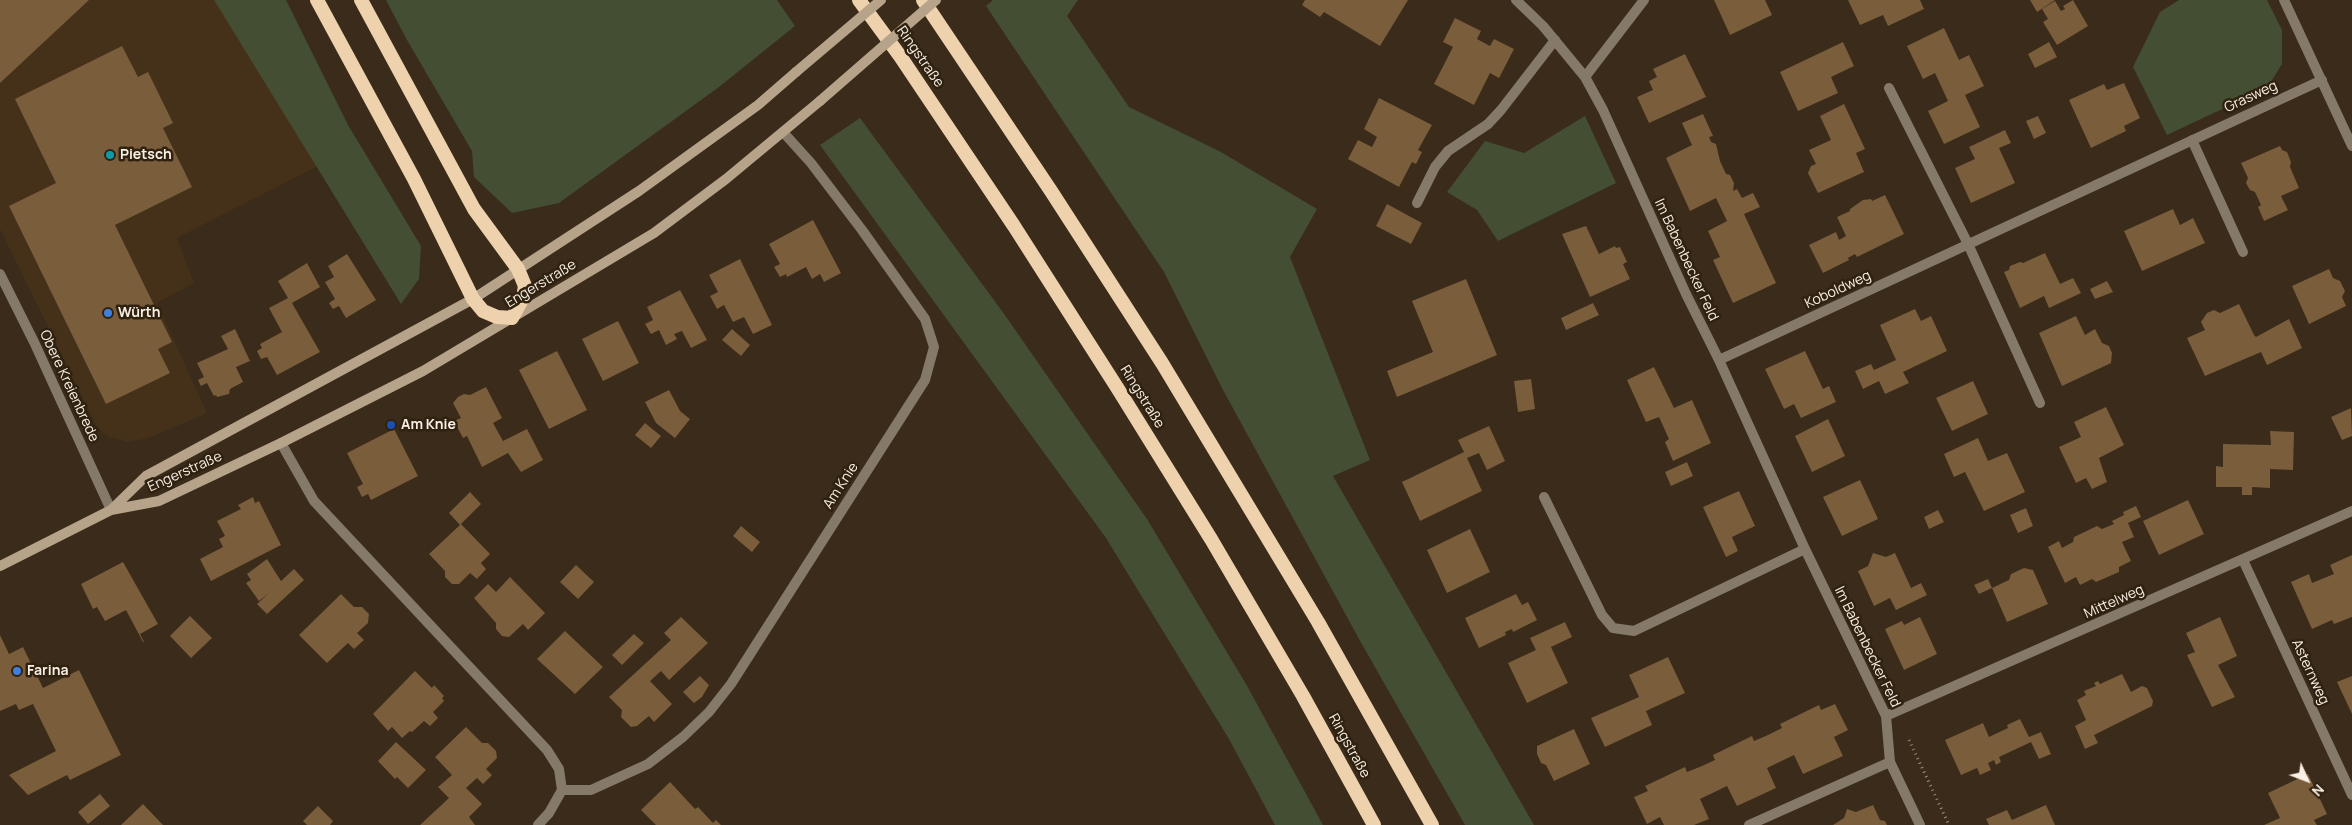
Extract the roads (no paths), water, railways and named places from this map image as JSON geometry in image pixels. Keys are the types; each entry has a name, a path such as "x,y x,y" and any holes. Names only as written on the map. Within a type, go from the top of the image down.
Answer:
{"highway":[{"path":"317,0 414,179 473,299 483,311 497,317 512,318 523,298 525,286 518,270 474,209 361,0"},
{"name":"Ringstraße","path":"859,0 900,56 1014,226 1118,389 1211,540 1298,688 1374,825"},
{"path":"923,0 1051,190 1162,363 1318,622 1432,825"}],"main road":[{"name":"Engerstraße","path":"111,510 146,476 473,299 639,191 758,105 881,0"},
{"name":"Engerstraße","path":"0,566 111,510 159,501 282,443 407,380 654,233 726,179 784,132 936,0"}],"street":[{"name":"Im Babenbecker Feld","path":"1516,0 1555,40 1586,77 1603,110 1686,294 1719,360 1805,549 1886,716 1890,762 1920,825"},
{"path":"1586,77 1644,0"},
{"path":"2284,0 2352,146"},
{"path":"1417,203 1435,167 1448,151 1488,124 1555,40"},
{"name":"Grasweg","path":"2192,140 2322,80"},
{"path":"1889,88 1968,244 2040,403"},
{"name":"Am Knie","path":"562,790 591,790 648,764 684,737 709,712 731,684 925,380 934,347 925,320 856,223 811,163 784,132"},
{"path":"2192,140 2244,252"},
{"name":"Koboldweg","path":"1719,360 2192,140"},
{"name":"Obere Kreienbrede","path":"0,274 34,342 111,510"},
{"path":"282,443 314,501 547,750 559,769 562,790 549,813 538,825"},
{"path":"1544,497 1602,615 1613,628 1634,630 1805,549"},
{"name":"Mittelweg","path":"1886,716 2352,511"},
{"name":"Asternweg","path":"2243,560 2352,795"},
{"path":"1749,825 1890,762"}],"place":[{"name":"Pietsch","path":"110,155"},
{"name":"Würth","path":"108,313"},
{"name":"Am Knie","path":"391,425"},
{"name":"Farina","path":"17,671"}]}
